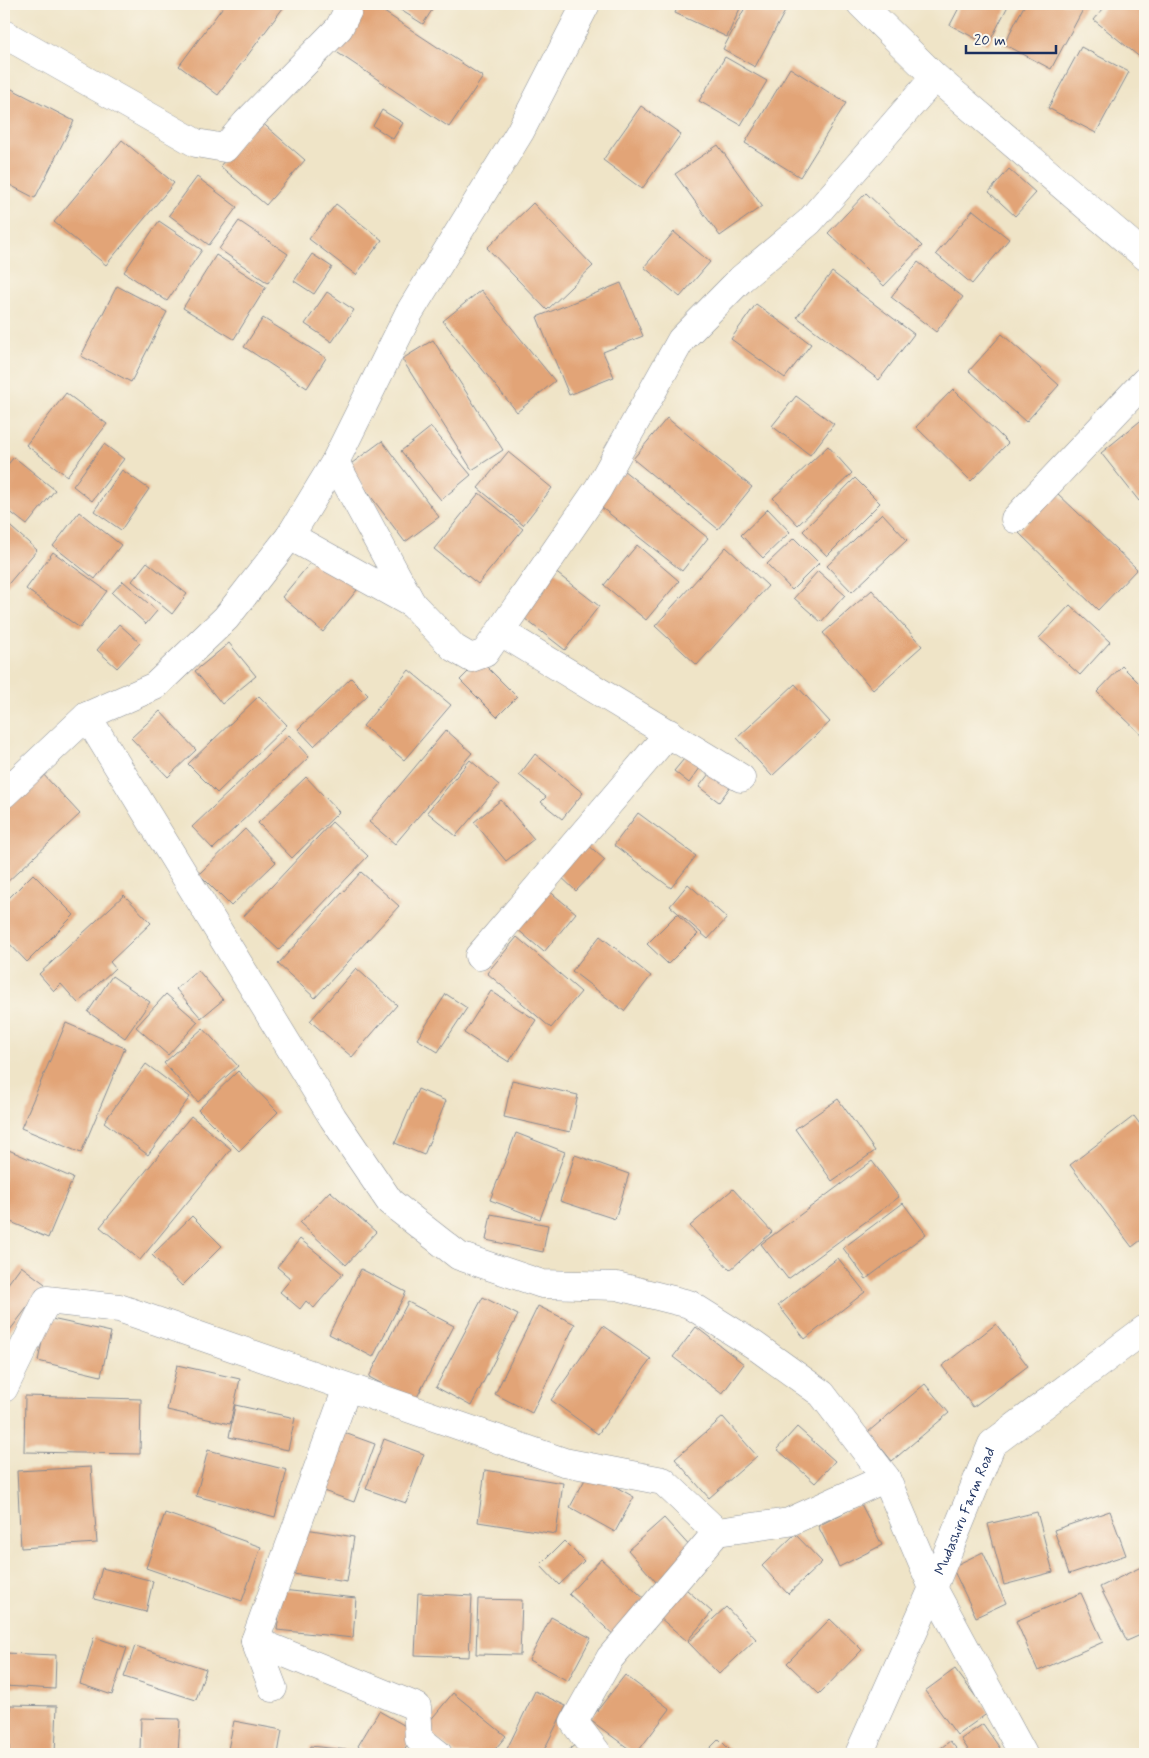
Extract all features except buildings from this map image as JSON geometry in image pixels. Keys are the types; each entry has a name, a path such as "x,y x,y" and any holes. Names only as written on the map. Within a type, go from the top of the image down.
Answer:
{"street":[{"path":"4,34 196,143 225,148 246,123 339,28 348,10 346,4"},
{"path":"4,794 87,716 155,686 226,618 290,536 335,462 409,313 520,132 586,4"},
{"path":"861,4 935,77 1145,256"},
{"path":"335,462 412,604 454,648 471,658 486,653 598,489 681,340 741,279 809,222 935,77"},
{"path":"1015,520 1145,382"},
{"path":"290,536 412,604"},
{"path":"501,632 741,778"},
{"path":"87,716 333,1118 390,1202 459,1256 542,1284 617,1286 688,1304 754,1345 822,1394 886,1478 933,1588 1023,1754"},
{"path":"479,956 669,733"},
{"path":"4,1388 47,1300 119,1308 564,1462 663,1481 717,1532"},
{"name":"Mudashiru Farm Road","path":"860,1754 933,1588 992,1444 1145,1329"},
{"path":"272,1688 255,1641 347,1388"},
{"path":"598,1754 574,1722 610,1658 717,1532 789,1522 886,1478"},
{"path":"255,1641 417,1706 419,1739 438,1754"}]}
